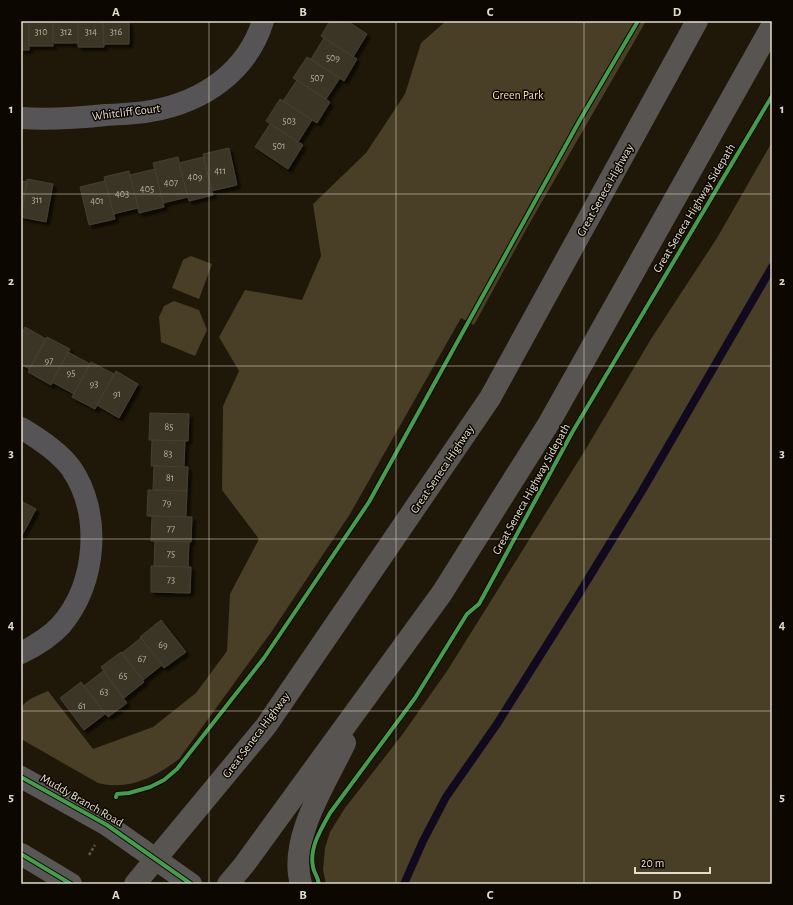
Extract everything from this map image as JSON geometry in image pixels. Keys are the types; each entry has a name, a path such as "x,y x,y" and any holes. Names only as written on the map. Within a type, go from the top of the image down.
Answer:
{"main road":[{"name":"Great Seneca Highway","path":"135,884 266,726 490,398 697,21"},
{"path":"228,884 244,865 442,593 549,423 772,26"},
{"path":"302,884 298,874 300,847 308,820 372,689"},
{"name":"Muddy Branch Road","path":"21,776 105,824 191,884"},
{"path":"21,854 71,884"}],"street":[{"name":"Whitcliff Court","path":"21,118 78,118 152,111 190,100 204,94 224,81 243,60 258,35 263,21"},
{"path":"21,428 53,450 70,467 81,486 88,506 92,530 89,561 77,600 61,625 43,640 21,653"}],"path":[{"path":"89,855 96,843"}],"green space":[{"name":"Green Park","path":"446,21 646,21 528,226 474,325 461,318 350,514 272,631 179,759 151,777 131,784 109,785 98,783 21,739 22,707 30,699 48,691 93,749 153,727 196,693 227,651 230,594 259,539 222,490 223,406 239,371 219,337 245,290 302,300 321,256 313,204 366,153 405,94 421,43"},
{"path":"772,142 772,884 326,884 323,870 325,848 330,832 345,808 402,735 447,671 587,447 651,339 717,238"},
{"path":"191,256 212,264 199,299 172,288 183,260"},
{"path":"174,301 199,310 207,330 195,356 161,342 159,317 164,306"}],"building":[{"path":"21,21 29,21 29,50 21,50"},
{"path":"29,21 53,21 53,46 29,46"},
{"path":"53,21 78,21 78,43 54,43"},
{"path":"78,21 103,21 104,47 78,47"},
{"path":"103,21 129,21 129,44 104,44"},
{"path":"330,21 347,21 367,34 353,57 321,36"},
{"path":"324,38 357,59 344,81 311,59"},
{"path":"307,57 340,78 326,99 293,78"},
{"path":"297,80 330,102 317,123 283,101"},
{"path":"280,99 312,120 298,142 266,121"},
{"path":"270,124 303,145 288,169 255,147"},
{"path":"229,148 237,185 211,191 203,154"},
{"path":"178,157 188,197 163,203 153,163"},
{"path":"203,157 213,195 189,201 179,163"},
{"path":"155,169 164,207 139,213 130,175"},
{"path":"129,171 138,208 113,214 104,177"},
{"path":"27,179 53,184 46,222 21,217"},
{"path":"21,181 27,182 21,216"},
{"path":"105,181 115,219 89,225 80,187"},
{"path":"25,327 46,339 29,369 21,364 21,335"},
{"path":"47,337 70,349 51,385 28,372"},
{"path":"68,352 90,364 74,394 52,382"},
{"path":"91,362 114,374 95,409 72,397"},
{"path":"116,371 138,384 119,418 97,405"},
{"path":"150,413 189,414 188,441 149,440"},
{"path":"152,440 185,441 184,467 151,466"},
{"path":"154,466 188,467 187,491 153,490"},
{"path":"148,490 187,491 186,517 147,516"},
{"path":"21,501 36,509 21,537"},
{"path":"152,516 192,517 191,542 151,541"},
{"path":"155,541 189,542 188,567 154,566"},
{"path":"151,566 191,567 190,593 151,592"},
{"path":"161,620 186,652 164,668 140,637"},
{"path":"141,638 162,665 143,680 122,653"},
{"path":"121,652 144,682 124,698 101,667"},
{"path":"103,671 127,703 108,717 84,686"},
{"path":"81,682 105,714 84,730 60,698"}],"waterway":[{"path":"404,884 423,841 446,797 497,724 577,597 642,491 772,267"}],"cycle path":[{"path":"116,797 117,794 129,793 150,787 164,780 177,769 264,658 369,502 581,118 638,21"},
{"name":"Great Seneca Highway Sidepath","path":"319,884 312,860 314,846 330,813 415,698 467,614 479,604 573,431 772,96"},
{"path":"21,777 107,825 191,884"},
{"path":"21,854 71,884"}]}
